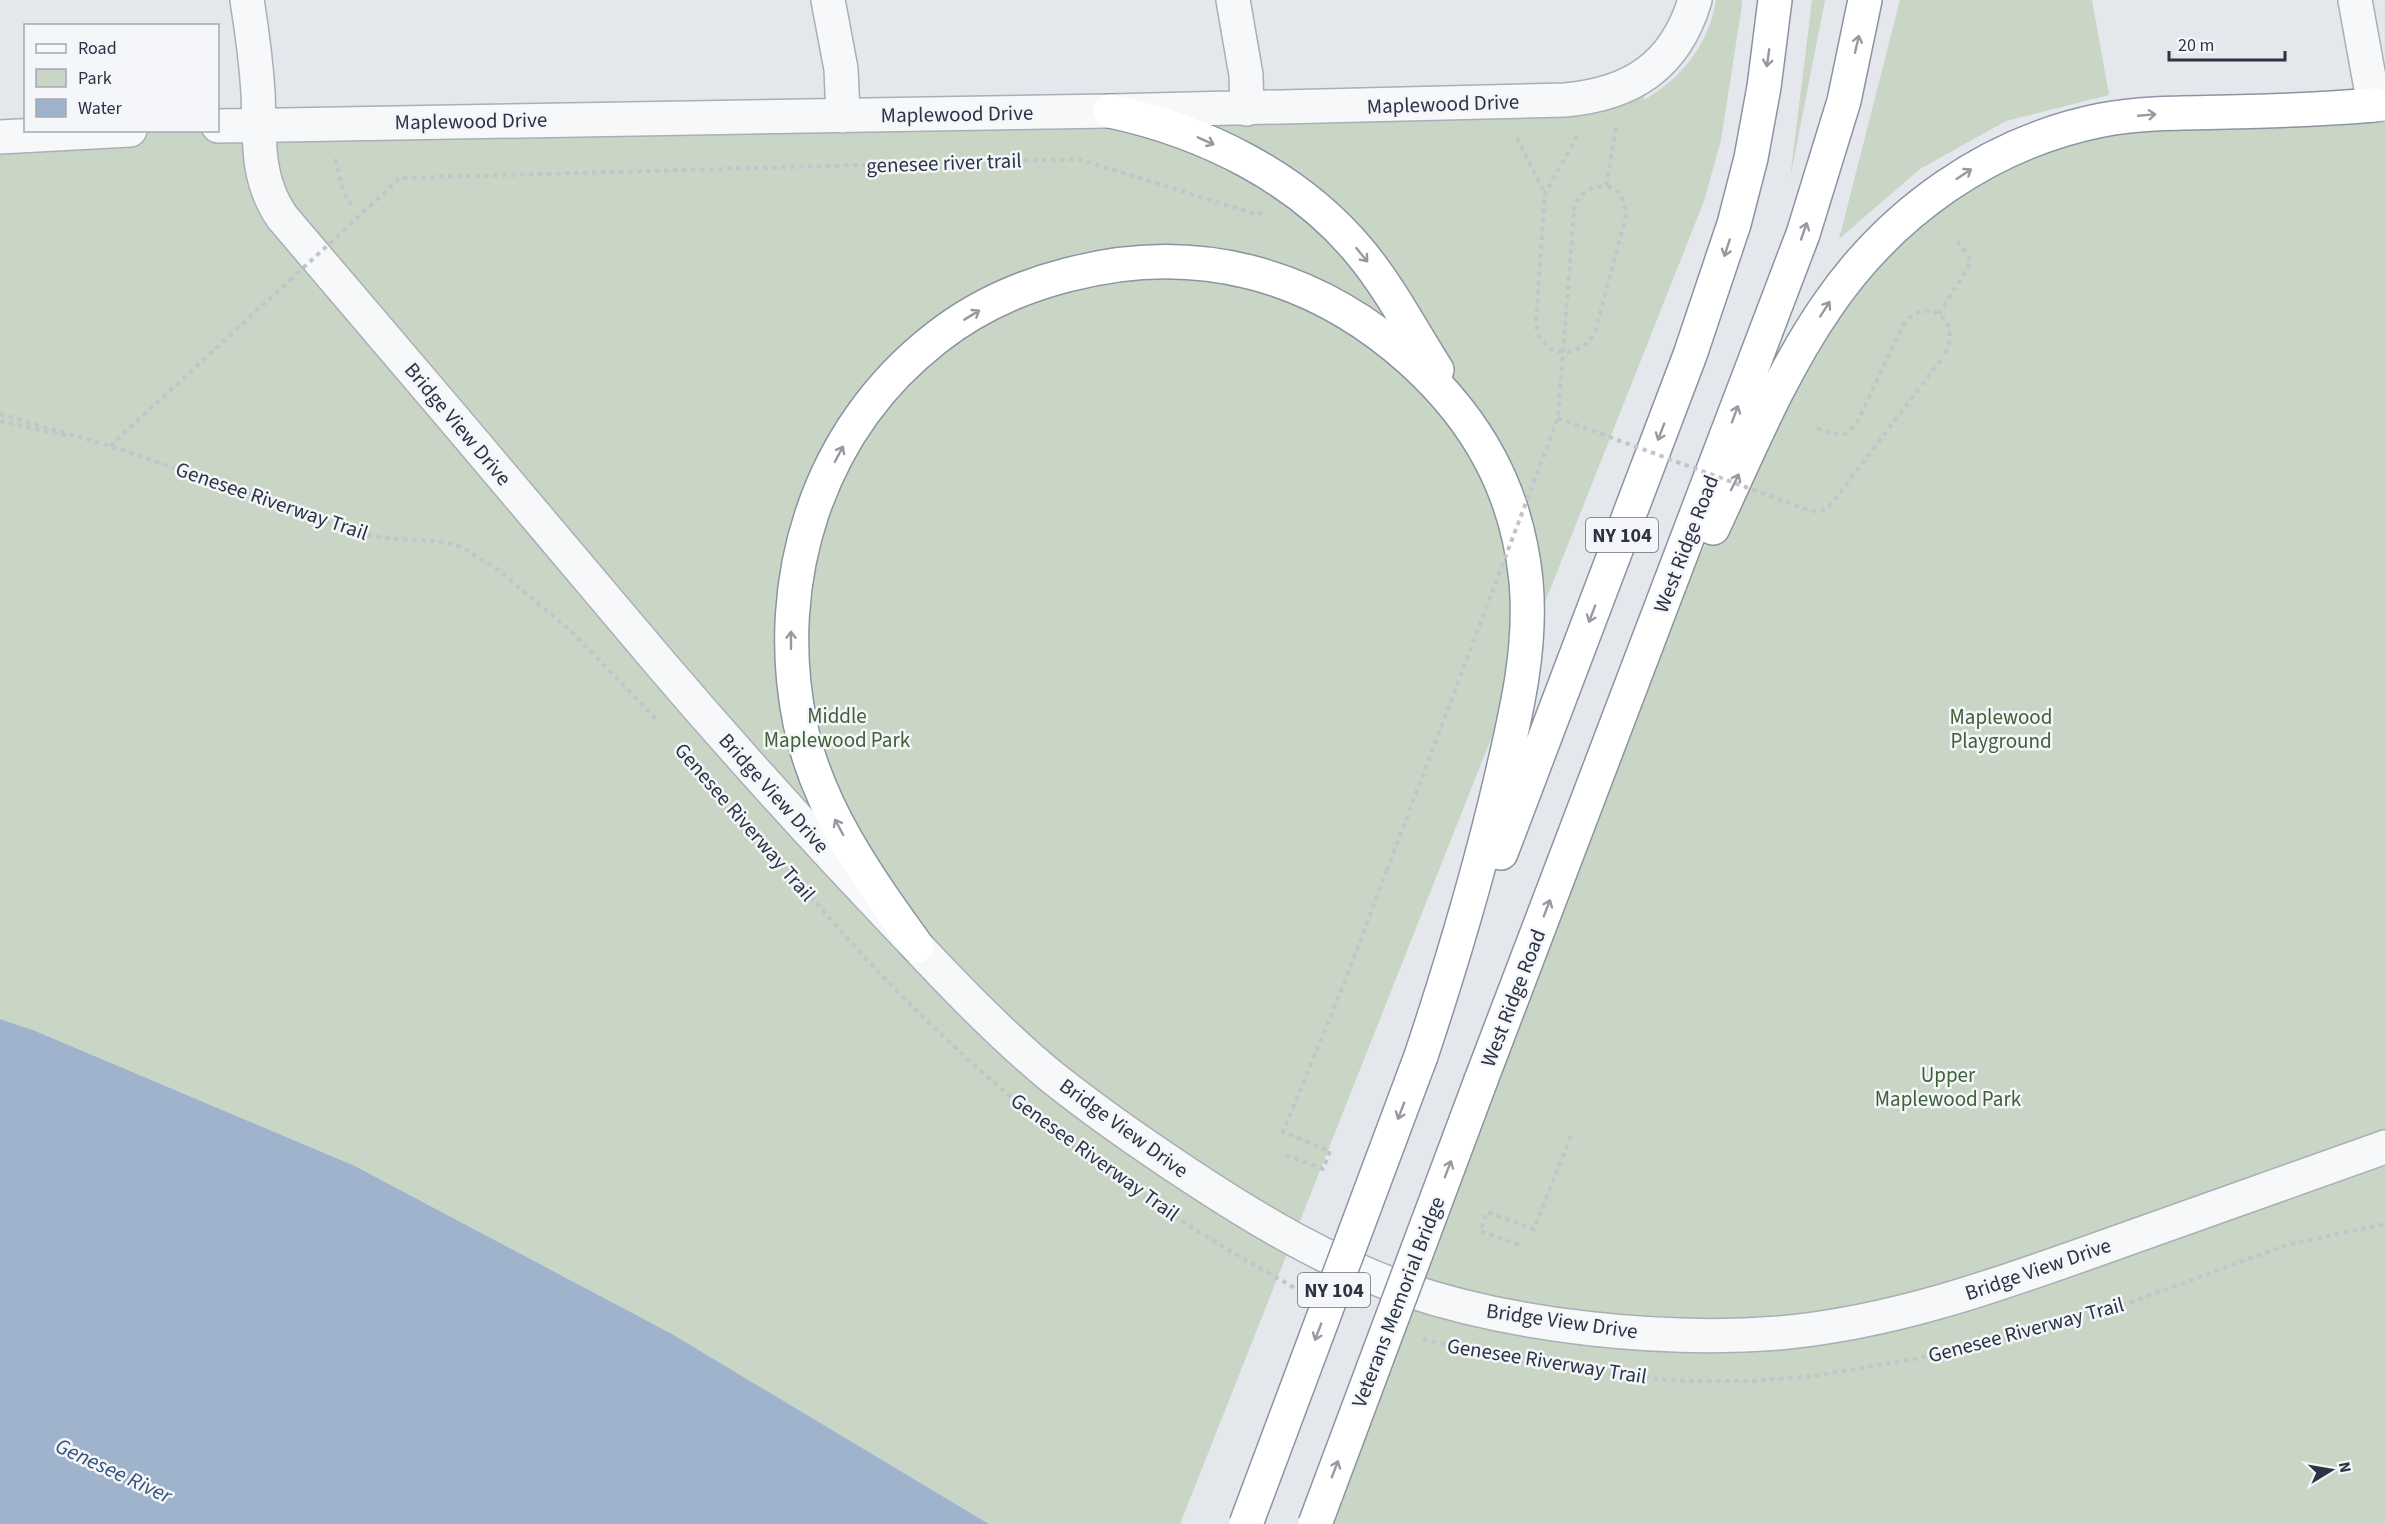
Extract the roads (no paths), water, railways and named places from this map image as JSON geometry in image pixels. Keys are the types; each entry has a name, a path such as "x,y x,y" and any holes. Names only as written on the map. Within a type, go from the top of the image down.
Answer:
{"highway":[{"name":"NY 104","path":"1246,1524 1422,1056 1562,695 1712,292 1734,224 1751,158 1764,87 1775,0"},
{"name":"West Ridge Road","path":"1481,1080 1803,234 1844,101 1865,0"},
{"path":"1602,763 1782,384 1812,329 1854,270 1884,238 1923,204 1977,166 2006,151 2068,128 2103,120 2164,113 2303,110 2380,104"},
{"path":"1110,111 1201,138 1241,158 1299,194 1332,222 1361,252 1387,290 1480,439 1499,475 1519,534 1528,610 1525,662 1510,742 1493,814 1456,947 1422,1056"},
{"path":"917,946 859,862 817,783 801,727 792,669 791,642 798,558 808,523 828,474 863,414 883,389 919,352 937,337 980,310 1025,288 1056,278 1096,268 1146,261 1188,262 1226,267 1265,276 1300,288 1365,324 1427,375 1455,405 1480,439"},
{"name":"Veterans Memorial Bridge","path":"1314,1524 1481,1080"}],"street":[{"name":"Bridge View Drive","path":"247,0 255,60 261,165 265,184 282,217 729,744 773,794 917,946 997,1028 1048,1074 1130,1135 1244,1210 1310,1247 1402,1288 1470,1308 1570,1325 1674,1334 1744,1335 1814,1329 1888,1315 1955,1298 2385,1147"},
{"path":"828,0 841,69 843,116"},
{"path":"1233,0 1246,75 1247,109"},
{"name":"Maplewood Drive","path":"219,126 1247,109 1581,99 1610,92 1636,81 1659,64 1677,42 1691,14 1695,0"},
{"path":"2355,0 2380,104"},
{"path":"0,137 93,132"}],"water":[{"name":"Genesee River","path":"0,1019 33,1030 355,1166 672,1334 989,1524 0,1524"}],"park label":[{"name":"Middle Maplewood Park","path":"837,728"},
{"name":"Maplewood Playground","path":"2001,729"},
{"name":"Upper Maplewood Park","path":"1948,1087"}]}
